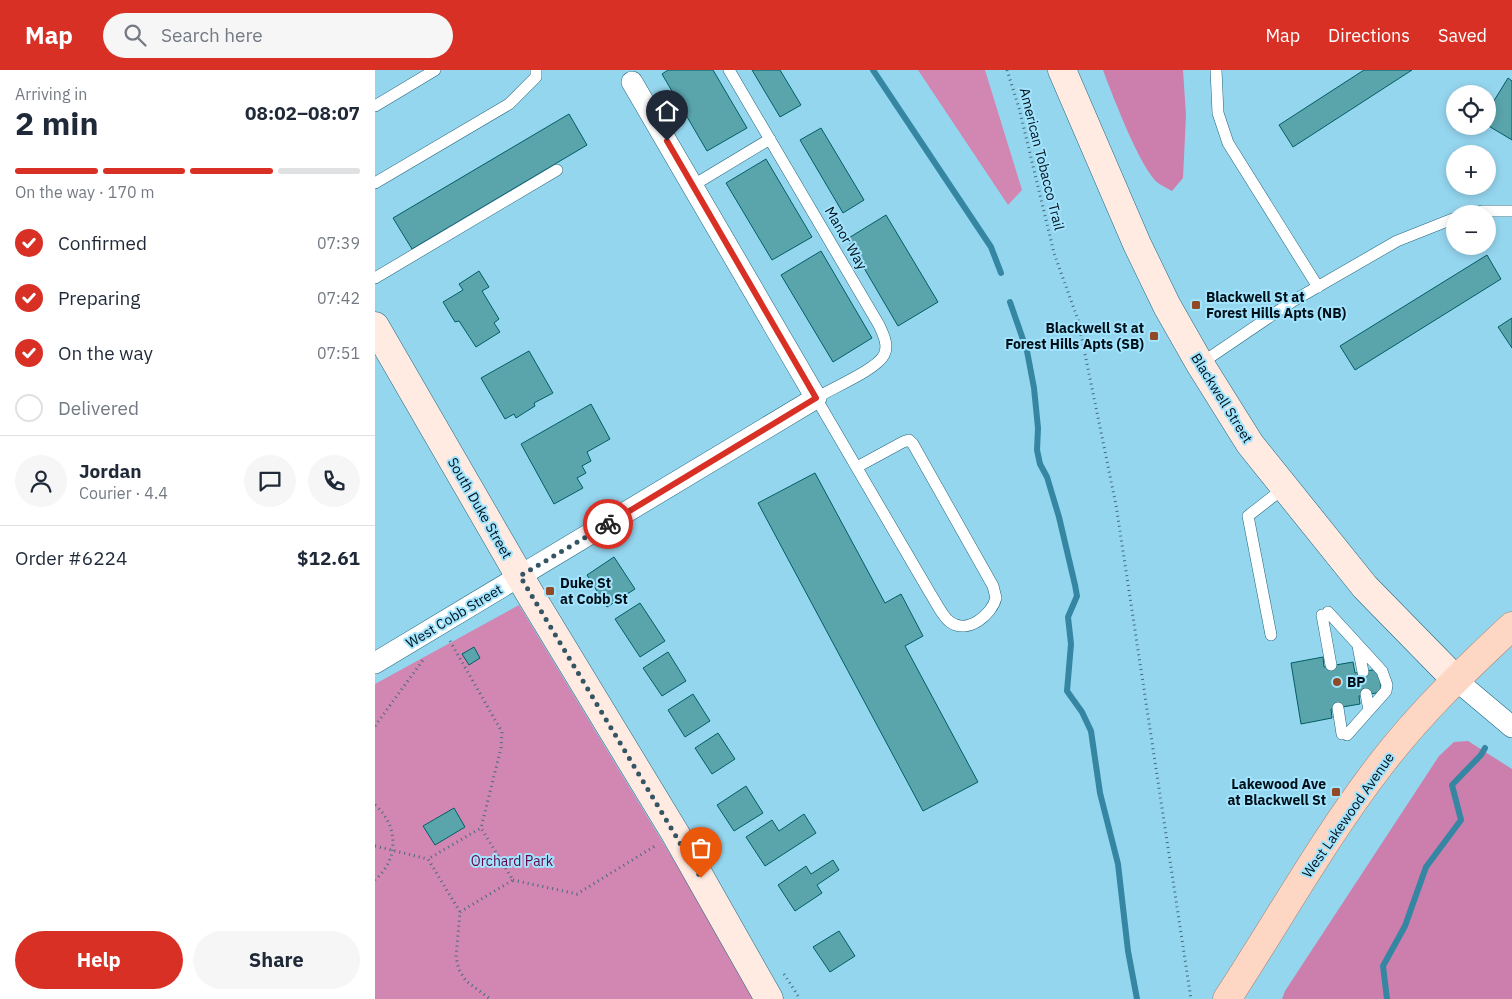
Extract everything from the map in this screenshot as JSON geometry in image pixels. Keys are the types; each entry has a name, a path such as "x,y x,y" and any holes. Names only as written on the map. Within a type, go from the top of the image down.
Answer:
{"main road":[{"name":"Blackwell Street","path":"1062,70 1137,244 1167,306 1200,364 1251,444 1284,488 1365,587 1455,679"},
{"name":"South Duke Street","path":"375,326 520,576 675,833 769,999"},
{"name":"West Lakewood Avenue","path":"1227,999 1382,762 1455,679 1512,626"}],"street":[{"path":"632,82 816,398"},
{"name":"West Cobb Street","path":"375,663 816,398"},
{"path":"1455,679 1512,727"}],"lane":[{"path":"375,106 435,70"},
{"path":"375,183 509,104 536,77 536,70"},
{"name":"Manor Way","path":"729,70 879,325 886,342 885,354 875,365 816,398"},
{"path":"1216,70 1218,113 1228,143 1317,287"},
{"path":"692,186 770,139"},
{"path":"375,278 557,170"},
{"path":"1496,211 1512,211"},
{"path":"1200,364 1317,287 1397,241 1446,222"},
{"path":"816,398 930,593 950,622 961,627 979,620 994,605 996,598 993,586 913,444 909,440 903,442 857,467"},
{"path":"1271,635 1248,516 1284,488"},
{"path":"1331,665 1325,614 1382,671 1387,684 1386,691 1344,735 1339,708"},
{"path":"1358,645 1363,672"},
{"path":"1367,694 1369,710"}],"path":[{"name":"American Tobacco Trail","path":"1007,70 1019,108 1054,253 1078,320 1116,505 1191,999"},
{"path":"375,846 428,859 481,828 501,748 502,732 449,642 457,636"},
{"path":"375,726 428,655"},
{"path":"375,805 384,814 392,829 393,851 386,869 375,880"},
{"path":"481,828 513,880"},
{"path":"460,912 513,880 577,894 675,833"},
{"path":"428,859 460,912 457,957 459,970 466,981 489,999"}],"green space":[{"path":"918,70 985,70 1022,190 1008,205"},
{"name":"Orchard Park","path":"519,605 713,925 753,999 375,999 375,684"}],"shaded area":[{"path":"1103,70 1183,70 1186,115 1183,178 1172,191 1158,183 1143,162 1127,130"},
{"path":"1468,741 1512,769 1512,999 1282,999 1285,991 1439,756 1454,742"}],"building":[{"path":"668,70 713,70 747,128 707,151 662,74"},
{"path":"752,70 780,70 801,105 780,117"},
{"path":"1364,70 1412,70 1293,147 1279,125"},
{"path":"1508,78 1512,81 1512,140 1496,130 1496,97"},
{"path":"569,114 587,145 412,249 393,218"},
{"path":"821,128 864,200 843,213 800,140"},
{"path":"766,159 812,237 772,260 726,183"},
{"path":"886,215 938,302 898,326 847,239"},
{"path":"821,251 872,338 833,362 781,275"},
{"path":"1487,255 1501,279 1355,370 1340,346"},
{"path":"479,271 489,287 482,291 499,319 494,323 500,332 476,347 459,321 455,322 443,302 463,290 459,284"},
{"path":"1512,318 1512,348 1498,327"},
{"path":"529,351 553,393 534,403 535,406 516,418 514,414 505,419 481,378"},
{"path":"591,404 610,439 587,452 591,461 582,466 586,473 577,478 583,488 554,504 521,444"},
{"path":"815,473 885,603 901,594 923,636 905,646 978,782 923,811 758,503"},
{"path":"614,557 635,589 607,607 587,575"},
{"path":"640,603 665,641 640,657 615,619"},
{"path":"474,647 480,658 469,665 462,654"},
{"path":"668,652 686,681 662,696 643,668"},
{"name":"BP","path":"1323,657 1324,667 1353,662 1355,673 1378,669 1382,692 1359,696 1360,704 1331,709 1332,718 1301,724 1291,663"},
{"path":"693,694 710,721 685,737 668,710"},
{"path":"718,733 735,759 712,774 695,748"},
{"path":"746,786 763,813 734,831 717,805"},
{"path":"454,808 465,827 435,845 423,826"},
{"path":"804,814 816,833 765,866 746,837 772,820 779,831"},
{"path":"833,860 839,870 817,885 822,893 795,911 778,885 806,866 811,874"},
{"path":"839,931 855,956 830,972 813,947"}],"waterway":[{"path":"873,70 991,247 1001,273"},
{"path":"1010,302 1027,351 1034,388 1038,428 1037,450 1040,464 1047,477 1059,517 1077,596 1068,617 1071,644 1067,691 1082,712 1091,731 1100,793 1118,864 1128,951 1137,999"},
{"path":"1387,999 1383,966 1405,926 1426,867 1461,820 1452,785 1481,755 1485,748"}],"way so far":[{"path":"608,524 520,576 701,878"}],"place":[{"name":"Blackwell St at Forest Hills Apts (NB)","path":"1196,305"},
{"name":"Blackwell St at Forest Hills Apts (SB)","path":"1154,336"},
{"name":"Duke St at Cobb St","path":"550,591"},
{"name":"BP","path":"1337,682"},
{"name":"Lakewood Ave at Blackwell St","path":"1336,792"}],"route":[{"path":"608,524 816,398 667,141"}]}
